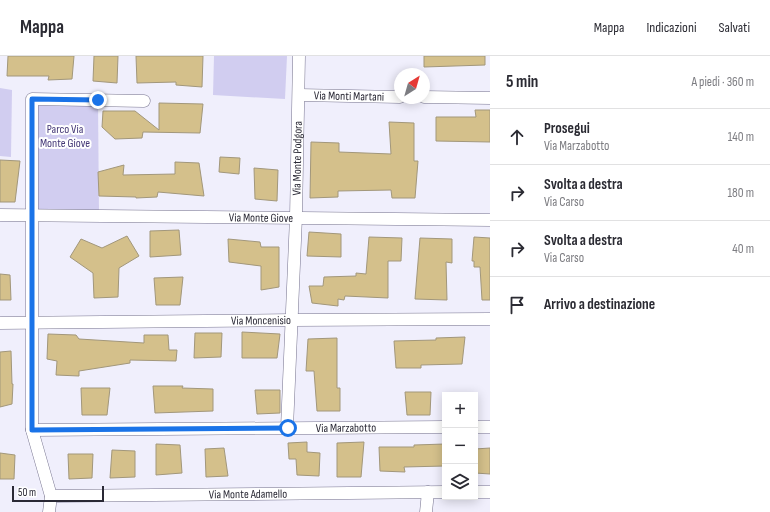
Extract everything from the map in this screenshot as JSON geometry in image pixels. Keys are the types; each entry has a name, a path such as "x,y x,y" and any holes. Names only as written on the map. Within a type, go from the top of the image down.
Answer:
{"street":[{"name":"Via Monte Podgora","path":"288,428 293,320 299,56"},
{"name":"Via Monti Martani","path":"299,95 394,97"},
{"path":"430,97 490,98"},
{"path":"50,512 51,496 32,430 32,99 144,101"},
{"name":"Via Monte Giove","path":"0,215 490,220"},
{"name":"Via Moncenisio","path":"0,323 32,324 490,319"},
{"name":"Via Marzabotto","path":"32,430 442,427"},
{"path":"478,427 490,427"},
{"path":"426,512 428,492"},
{"name":"Via Monte Adamello","path":"51,496 442,492"},
{"path":"478,492 490,492"}],"green space":[{"path":"214,56 287,56 285,99 213,95"},
{"path":"0,88 12,90 11,157 0,156"},
{"name":"Parco Via Monte Giove","path":"32,99 98,100 99,215 32,215"}],"building":[{"path":"8,56 74,56 72,79 48,80 49,76 7,76"},
{"path":"94,56 118,56 117,83 93,81"},
{"path":"136,56 203,56 202,87 176,85 176,82 137,83"},
{"path":"424,56 485,56 485,65 424,67"},
{"path":"159,103 203,104 200,133 143,132 142,138 115,139 102,127 103,111 135,111 159,130"},
{"path":"475,110 490,110 490,142 436,141 436,117 476,117"},
{"path":"389,122 414,123 414,161 418,161 415,198 392,198 391,190 338,191 338,197 310,198 311,142 339,143 339,152 391,154"},
{"path":"220,157 240,158 239,174 219,172"},
{"path":"0,160 20,161 15,202 0,202"},
{"path":"175,162 199,163 204,196 158,192 157,197 136,198 99,196 98,172 124,165 123,175 175,174"},
{"path":"254,168 278,170 277,201 255,199"},
{"path":"179,230 181,255 150,257 150,231"},
{"path":"309,232 341,234 341,257 307,256"},
{"path":"127,236 139,256 119,268 118,297 94,298 93,273 70,257 81,239 102,248"},
{"path":"369,237 402,238 401,261 388,261 388,298 345,296 344,300 338,299 338,306 312,303 309,286 323,286 324,277 356,276 356,273 366,274"},
{"path":"474,237 490,238 490,300 482,300 480,267 474,267 474,261 472,261"},
{"path":"420,238 452,239 452,263 446,262 447,300 415,299"},
{"path":"228,239 260,242 261,247 279,247 279,287 261,290 261,266 229,262"},
{"path":"0,274 10,275 11,300 0,300"},
{"path":"183,277 180,305 156,305 154,278"},
{"path":"242,332 280,334 277,358 242,358"},
{"path":"195,333 222,333 221,357 194,358"},
{"path":"48,334 76,335 79,339 144,343 144,335 168,335 169,350 177,350 176,361 130,360 130,363 79,371 79,376 56,375 57,361 47,359"},
{"path":"465,337 462,364 421,365 421,368 396,368 394,341 436,340 436,338"},
{"path":"337,338 337,388 340,388 340,411 317,411 314,371 306,371 308,339"},
{"path":"11,351 13,384 12,404 0,407 0,352"},
{"path":"153,386 183,386 182,388 213,389 213,411 155,413"},
{"path":"81,388 110,388 107,415 82,415"},
{"path":"255,390 280,390 280,413 257,414"},
{"path":"405,392 431,392 430,415 407,415"},
{"path":"307,442 307,452 320,453 319,476 297,475 296,459 289,459 288,443"},
{"path":"364,442 361,477 337,477 337,443"},
{"path":"156,444 180,445 182,473 156,475"},
{"path":"442,444 442,466 404,467 405,472 380,471 379,447 414,447 414,445"},
{"path":"224,448 228,476 206,477 205,449"},
{"path":"490,448 490,474 478,473 478,449"},
{"path":"112,450 135,451 135,477 110,478"},
{"path":"0,453 15,455 14,479 0,479"},
{"path":"68,454 93,454 92,478 69,479"}],"route":[{"path":"98,100 32,99 32,430 288,428"}]}
